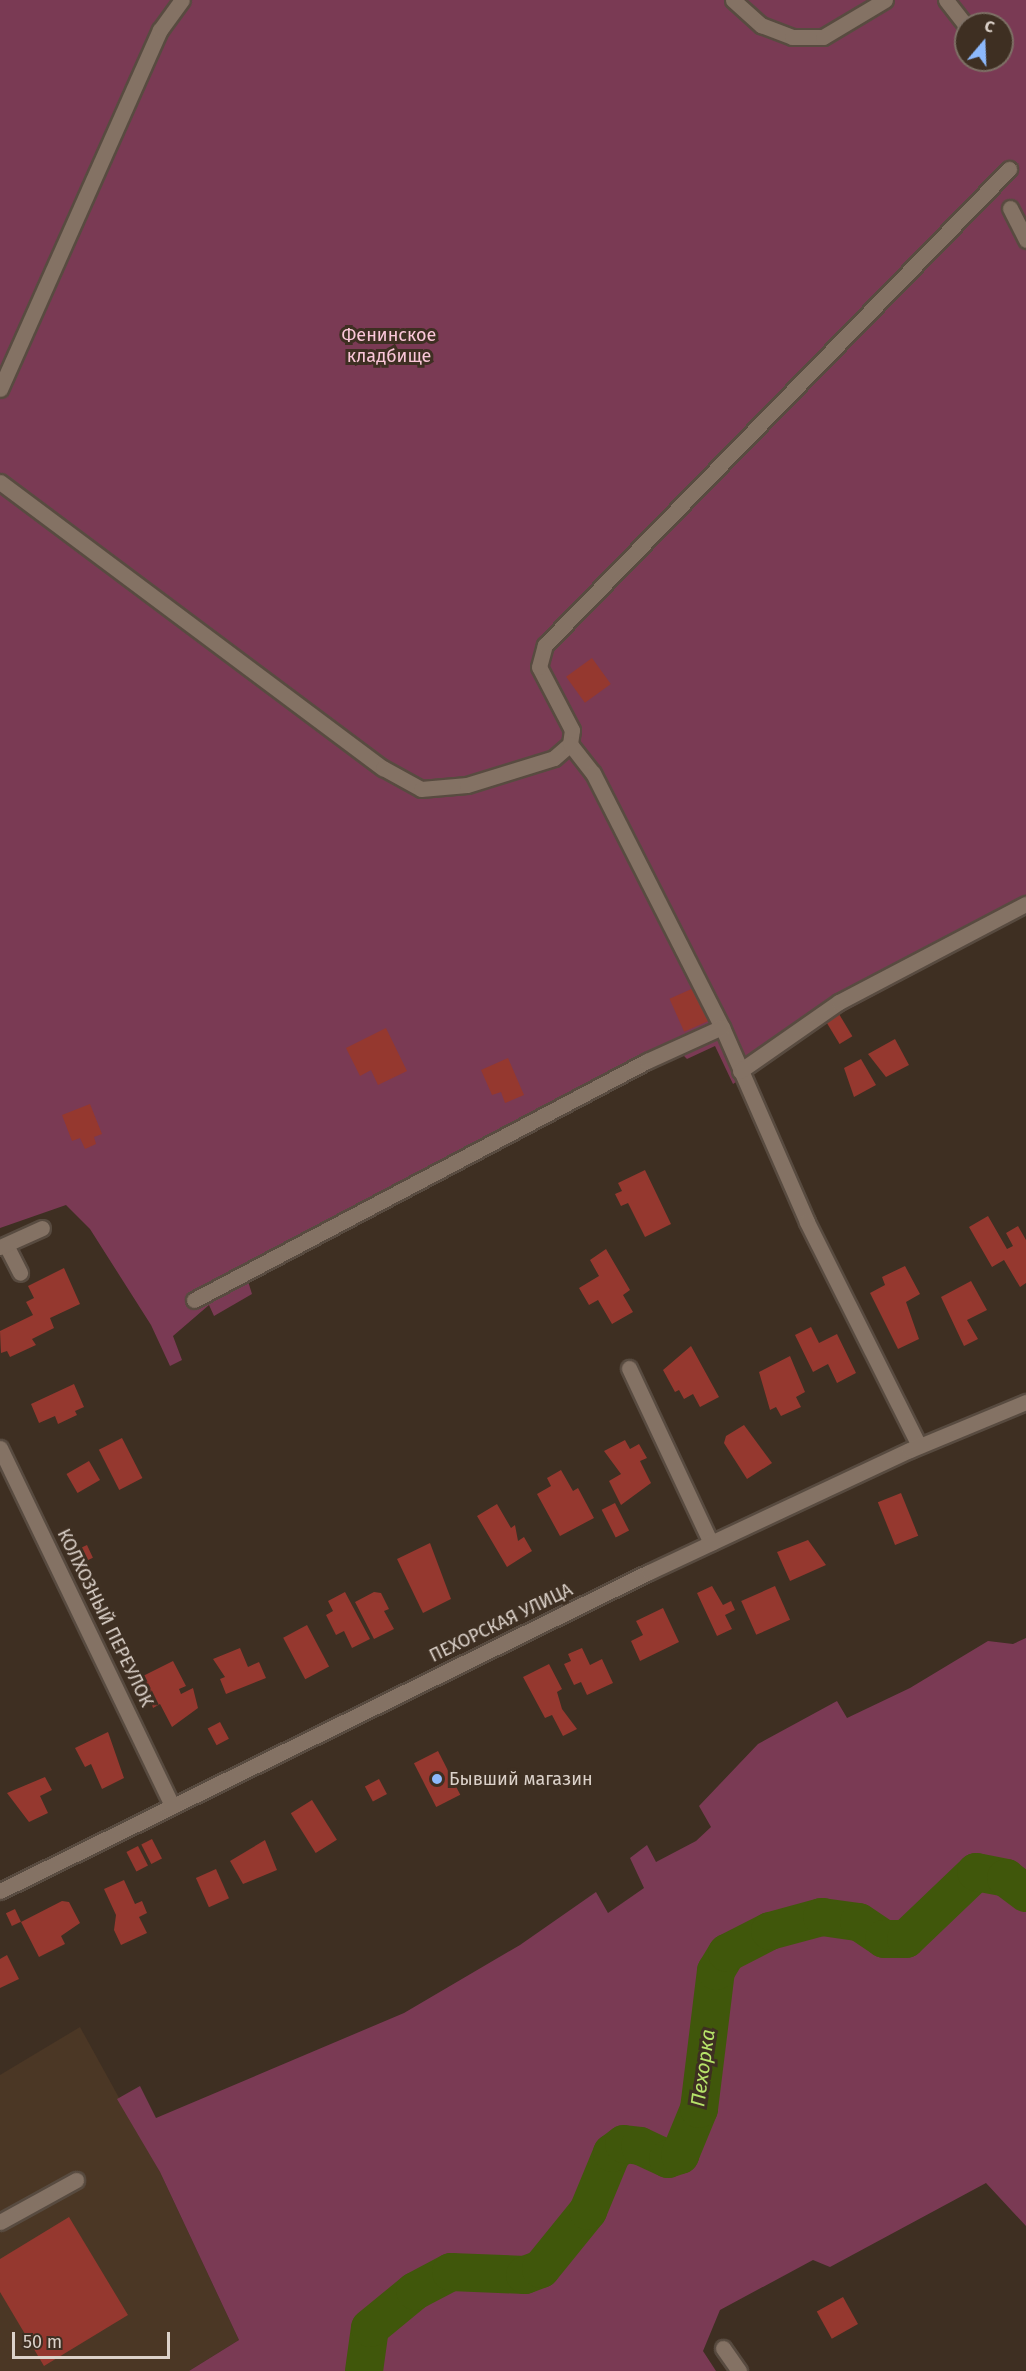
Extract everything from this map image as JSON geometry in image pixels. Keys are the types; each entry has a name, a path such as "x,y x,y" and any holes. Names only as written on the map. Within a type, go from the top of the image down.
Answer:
{"street":[{"path":"0,389 160,30 182,0"},
{"path":"733,0 761,25 792,37 823,37 885,0"},
{"path":"946,0 955,12"},
{"path":"0,482 383,768 421,789 467,785 554,758 570,744 572,730 539,667 545,645 1009,169"},
{"path":"1010,208 1026,240"},
{"path":"570,744 590,767 722,1027 807,1222 919,1446"},
{"path":"740,1071 838,1002 1026,904"},
{"path":"194,1300 647,1061 722,1027"},
{"path":"20,1273 3,1246 42,1228"},
{"path":"629,1368 711,1543"},
{"name":"ПЕХОРСКАЯ УЛИЦА","path":"0,1891 711,1543 919,1446 1026,1402"},
{"name":"КОЛХОЗНЫЙ ПЕРЕУЛОК","path":"0,1448 172,1805"},
{"path":"0,2222 76,2180"},
{"path":"723,2348 739,2371"}],"shaded area":[{"path":"80,2027 160,2172 239,2340 189,2371 0,2371 0,2075"}],"green space":[{"name":"Фенинское кладбище","path":"0,0 1026,0 1026,915 839,1014 733,1084 715,1046 687,1059 683,1055 651,1067 247,1278 252,1294 214,1316 209,1305 173,1336 182,1360 170,1366 151,1325 90,1229 66,1205 0,1228"},
{"path":"1026,1638 1026,2226 986,2183 830,2267 813,2260 720,2310 703,2351 716,2371 189,2371 239,2340 160,2172 117,2099 140,2086 156,2118 404,2013 520,1945 596,1892 608,1913 644,1888 630,1858 647,1845 656,1862 696,1841 711,1827 699,1806 758,1744 837,1701 847,1718 910,1688 988,1641 1013,1644"}],"building":[{"path":"592,658 611,684 585,703 566,677"},
{"path":"696,987 711,1020 684,1032 670,999"},
{"path":"839,1014 852,1036 840,1044 826,1022"},
{"path":"386,1028 407,1071 378,1085 371,1070 360,1076 346,1048"},
{"path":"895,1039 909,1065 886,1077 868,1054"},
{"path":"508,1058 524,1095 505,1103 501,1092 492,1095 481,1070"},
{"path":"861,1059 876,1085 854,1097 844,1068"},
{"path":"90,1104 102,1134 94,1137 96,1144 85,1149 80,1138 72,1141 62,1115"},
{"path":"645,1170 671,1224 645,1237 628,1203 621,1206 615,1194 622,1191 618,1183"},
{"path":"988,1216 1007,1249 1013,1246 1006,1233 1018,1226 1026,1240 1026,1283 1020,1287 1004,1260 992,1267 969,1227"},
{"path":"606,1249 630,1290 623,1295 633,1312 612,1324 598,1300 589,1305 579,1288 599,1276 590,1260"},
{"path":"905,1266 920,1294 906,1302 919,1339 898,1349 870,1293 885,1285 882,1277"},
{"path":"64,1268 80,1304 50,1318 54,1328 32,1339 36,1345 10,1357 7,1351 1,1353 0,1331 33,1315 26,1302 34,1298 28,1286"},
{"path":"971,1281 987,1310 967,1320 978,1339 964,1346 941,1297"},
{"path":"811,1327 819,1343 837,1334 856,1373 837,1383 828,1364 813,1372 795,1335"},
{"path":"691,1346 719,1397 700,1407 693,1394 684,1399 679,1390 675,1392 663,1370"},
{"path":"790,1356 805,1392 796,1397 801,1407 781,1416 776,1407 770,1410 759,1372"},
{"path":"74,1384 84,1407 75,1411 77,1415 58,1424 55,1416 39,1423 31,1404"},
{"path":"744,1425 772,1463 747,1479 724,1443 726,1436"},
{"path":"122,1438 142,1478 119,1490 99,1450"},
{"path":"625,1440 630,1449 639,1444 647,1458 640,1461 651,1483 621,1505 609,1481 621,1474 604,1451"},
{"path":"89,1461 100,1480 77,1493 66,1474"},
{"path":"561,1470 573,1491 578,1488 594,1518 560,1536 537,1494 551,1486 547,1478"},
{"path":"901,1493 918,1536 895,1545 878,1502"},
{"path":"615,1503 629,1531 616,1537 602,1510"},
{"path":"497,1504 511,1528 515,1525 518,1541 524,1537 532,1551 507,1567 477,1516"},
{"path":"808,1540 826,1565 790,1581 777,1552"},
{"path":"430,1543 451,1599 423,1613 397,1559"},
{"path":"87,1545 93,1558 75,1566 69,1553"},
{"path":"712,1586 723,1605 731,1601 735,1610 725,1615 732,1629 717,1636 697,1593"},
{"path":"775,1586 790,1620 756,1635 741,1601"},
{"path":"345,1592 370,1639 352,1648 344,1631 336,1635 326,1615 333,1611 328,1601"},
{"path":"374,1592 381,1593 389,1609 384,1611 394,1629 374,1639 355,1602"},
{"path":"663,1608 679,1642 640,1661 631,1641 643,1635 636,1621"},
{"path":"307,1625 329,1666 305,1679 283,1638"},
{"path":"240,1648 248,1667 259,1662 266,1678 226,1694 220,1679 225,1677 213,1659"},
{"path":"582,1648 590,1665 602,1659 613,1683 587,1695 581,1682 574,1685 564,1664 571,1661 568,1654"},
{"path":"173,1661 186,1686 179,1689 181,1694 193,1688 198,1708 172,1727 160,1704 153,1708 143,1676"},
{"path":"549,1664 562,1689 557,1692 562,1709 577,1729 563,1736 552,1715 545,1718 523,1677"},
{"path":"220,1722 229,1739 217,1745 208,1729"},
{"path":"108,1732 124,1778 102,1789 91,1764 85,1767 75,1748"},
{"name":"Бывший магазин","path":"438,1751 460,1795 436,1807 414,1763"},
{"path":"45,1777 52,1790 40,1796 48,1813 29,1822 7,1793"},
{"path":"379,1779 387,1794 373,1802 365,1787"},
{"path":"312,1800 337,1840 316,1853 291,1813"},
{"path":"152,1839 162,1859 151,1864 141,1844"},
{"path":"265,1840 277,1870 243,1884 230,1861"},
{"path":"138,1846 148,1866 136,1872 126,1852"},
{"path":"216,1869 229,1898 209,1907 196,1878"},
{"path":"124,1880 135,1904 142,1901 147,1913 139,1917 147,1933 121,1945 114,1930 116,1915 104,1889"},
{"path":"62,1901 69,1902 80,1923 61,1936 65,1944 39,1957 21,1922"},
{"path":"15,1909 21,1922 12,1926 6,1913"},
{"path":"7,1955 19,1979 0,1988 0,1959"},
{"path":"69,2217 128,2315 44,2366 0,2292 0,2259"},
{"path":"843,2297 858,2324 832,2339 817,2312"}],"waterway":[{"name":"Пехорка","path":"364,2371 370,2328 415,2291 451,2272 525,2275 541,2269 588,2211 612,2153 624,2144 640,2146 668,2159 680,2155 699,2109 716,1971 727,1953 770,1931 822,1917 859,1922 884,1939 906,1939 976,1872 1006,1878 1026,1893"}],"place":[{"name":"Бывший магазин","path":"437,1779"}]}
